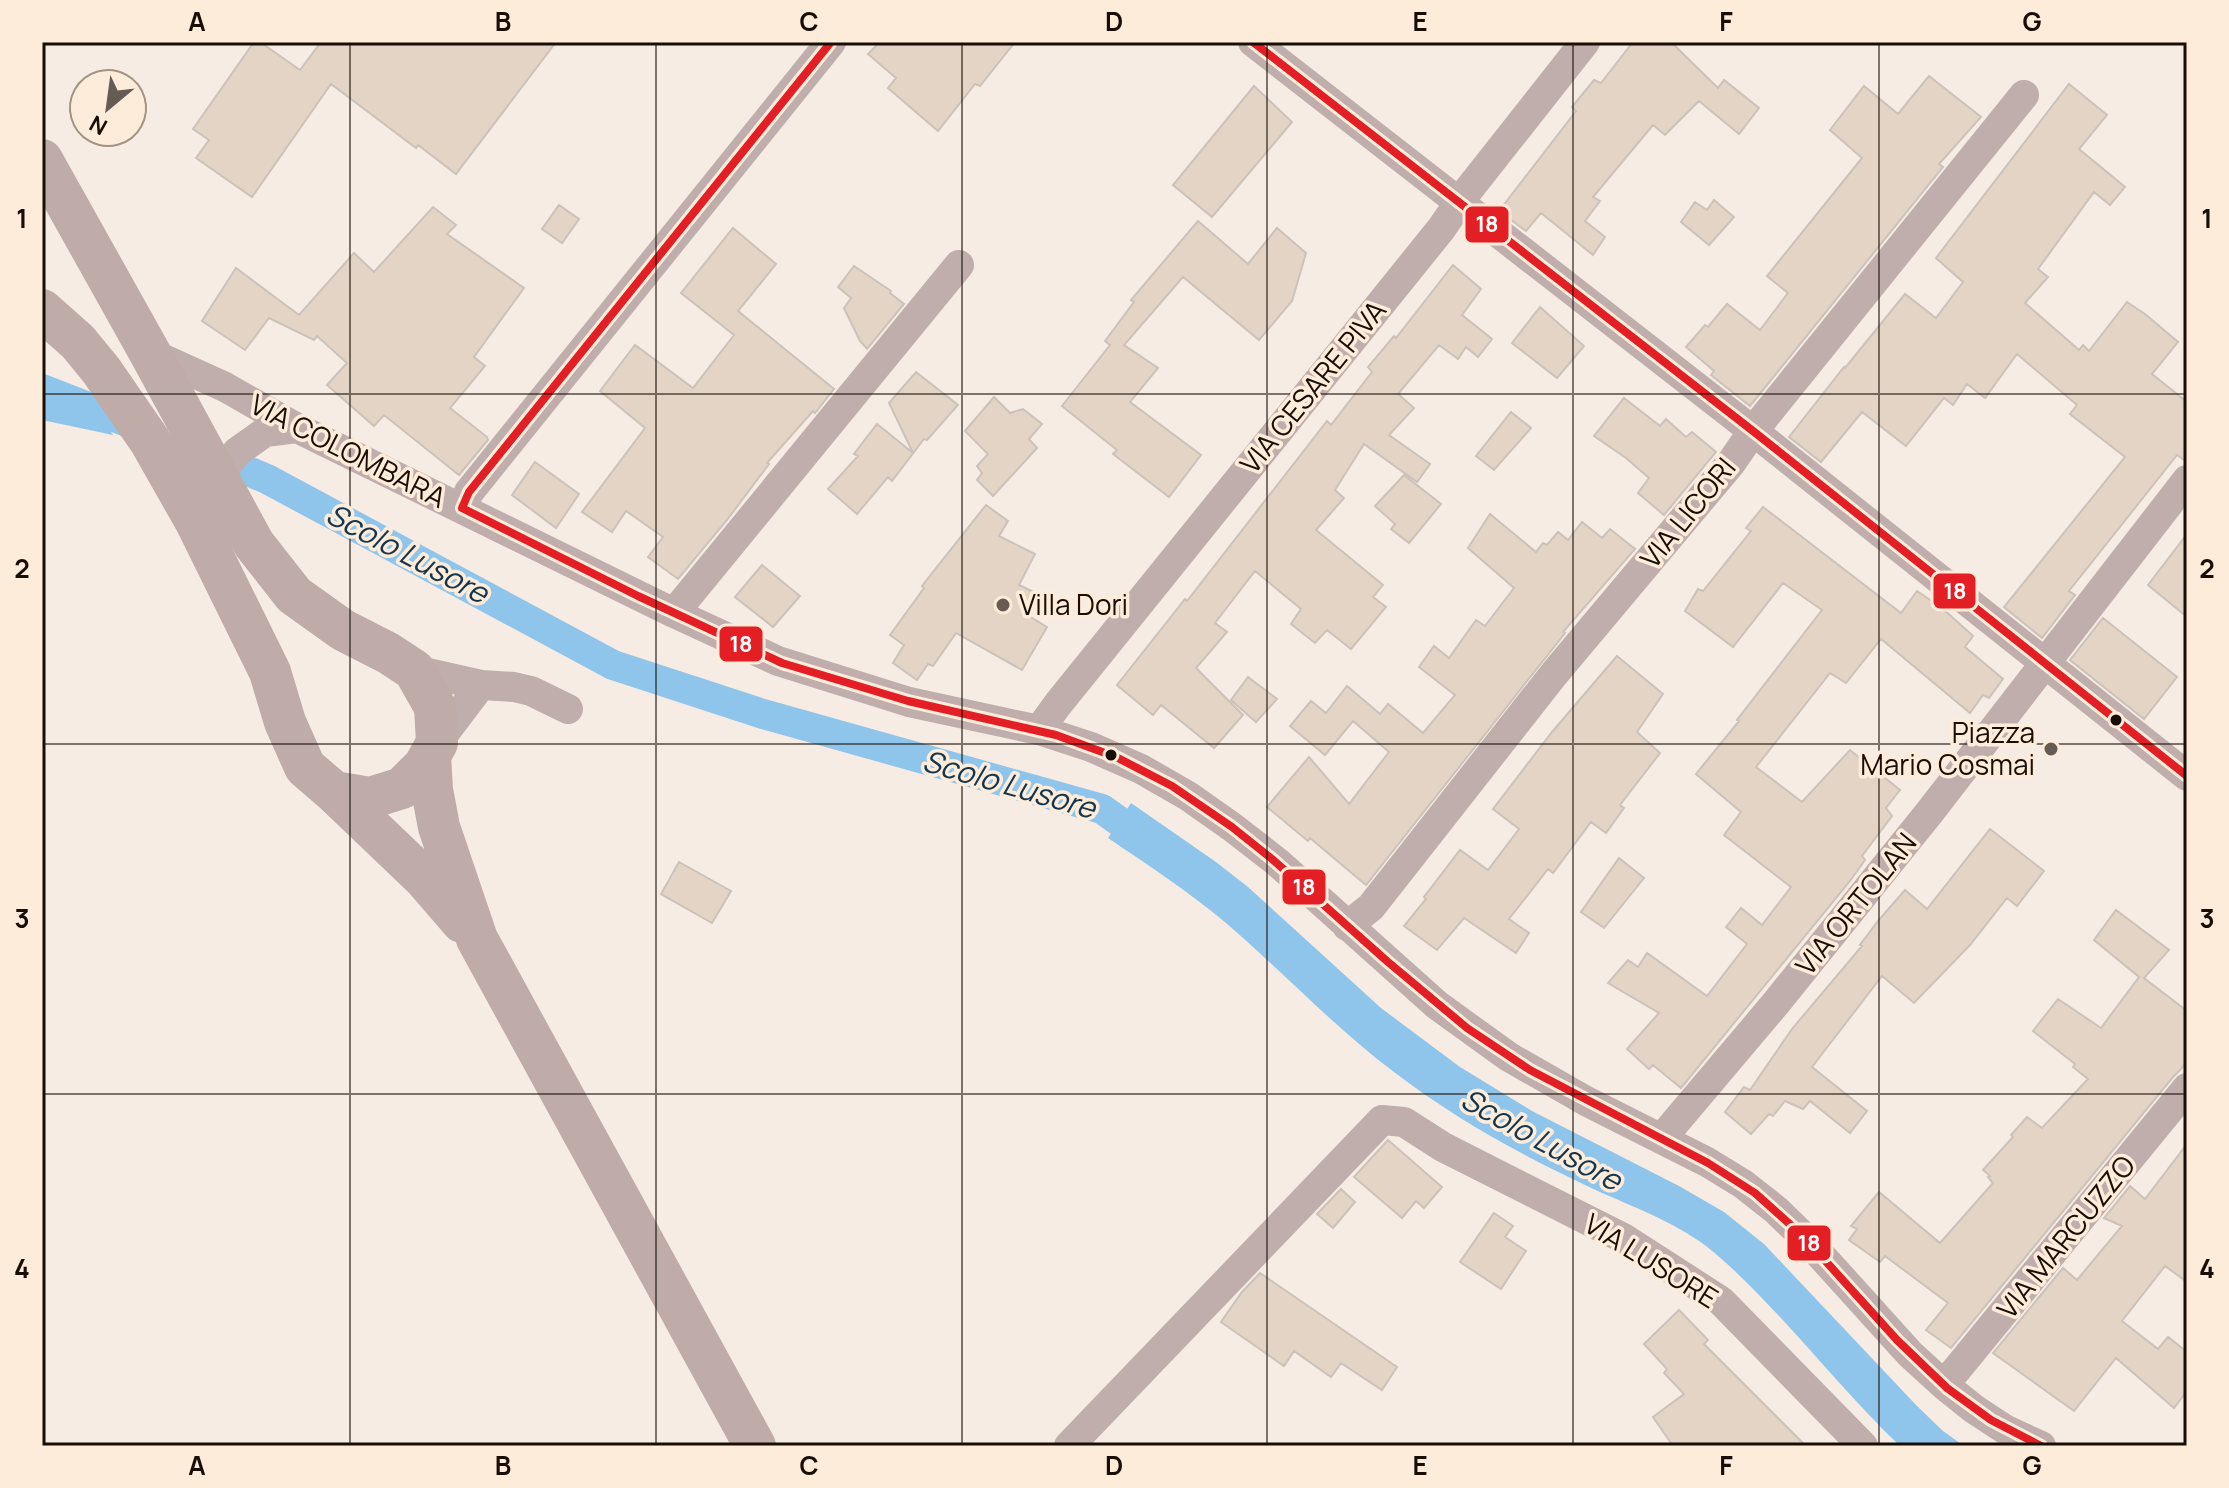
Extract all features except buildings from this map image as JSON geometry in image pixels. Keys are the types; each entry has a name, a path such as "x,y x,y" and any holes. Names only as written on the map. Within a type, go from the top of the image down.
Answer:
{"main road":[{"path":"42,160 192,431 230,469 254,544 294,595 343,630 414,670 435,707 432,790 439,827 477,939 755,1446"},
{"path":"42,310 78,342 150,441 196,522 270,672 285,722 305,767 424,878 477,939"},
{"path":"334,792 370,798 402,788 424,766 434,749"}],"street":[{"path":"462,508 469,492 831,42"},
{"name":"VIA CESARE PIVA","path":"1039,730 1441,229 1585,42"},
{"path":"1260,44 2187,776"},
{"name":"VIA LICORI","path":"1347,926 1371,907 1554,674 1731,463 1753,431 2024,95"},
{"path":"674,613 959,265"},
{"name":"VIA COLOMBARA","path":"150,353 225,387 297,428 674,613 778,661 909,702 1039,730 1091,747 1141,769 1188,796 1266,853 1437,1005 1509,1057 1743,1184 1806,1239 1910,1354 1944,1385 2006,1430 2041,1446"},
{"name":"VIA COLOMBARA","path":"230,469 265,432 297,428"},
{"name":"VIA ORTOLAN","path":"1662,1138 1929,813 2187,480"},
{"path":"414,670 481,685 531,691 568,709"},
{"path":"434,749 481,685"},
{"name":"VIA MARCUZZO","path":"1944,1385 2187,1088"},
{"name":"VIA LUSORE","path":"1069,1446 1382,1120 1404,1122 1443,1147 1625,1239 1721,1301 1863,1446"}],"water":[{"path":"42,378 86,394 113,435 42,420"},
{"path":"1131,803 1248,887 1381,1008 1460,1067 1532,1111 1724,1212 1764,1244 1917,1406 1964,1446 1900,1446 1762,1298 1706,1246 1663,1220 1512,1148 1440,1105 1394,1072 1350,1037 1226,923 1108,838"}],"waterway":[{"name":"Scolo Lusore","path":"42,389 140,427"},
{"name":"Scolo Lusore","path":"207,454 267,479 613,665 763,714 1102,809 1151,844"}],"transit line":[{"name":"18","path":"462,508 469,492 831,42"},
{"name":"18","path":"1253,42 1753,431 2187,776"},
{"name":"18","path":"462,508 638,596 782,663 908,701 1056,735 1116,757 1172,786 1272,859 1467,1028 1530,1070 1708,1163 1755,1193 1802,1235 1897,1340 1947,1388 1991,1420 2041,1446"}],"place":[{"name":"Villa Dori","path":"1003,605"},
{"name":"Piazza Mario Cosmai","path":"2051,749"}]}
